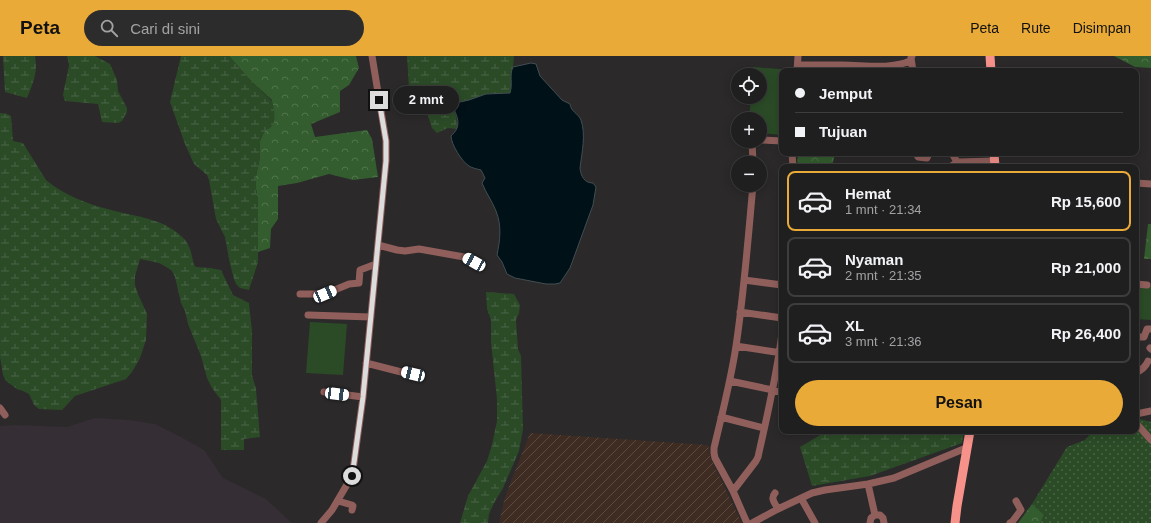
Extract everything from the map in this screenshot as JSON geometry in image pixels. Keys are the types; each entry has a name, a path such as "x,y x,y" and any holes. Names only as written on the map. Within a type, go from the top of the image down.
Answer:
{"main road":[{"path":"990,56 990,68"},
{"path":"955,523 969,434"}],"street":[{"path":"321,523 338,501 352,476 363,397 386,161 386,141 372,56"},
{"path":"798,56 797,68 842,65 883,66 905,63 910,61 911,57"},
{"path":"911,57 912,68"},
{"path":"767,140 779,141"},
{"path":"917,156 918,158 927,158 928,156"},
{"path":"954,156 957,162"},
{"path":"954,164 957,162 994,160"},
{"path":"1139,183 1151,184"},
{"path":"747,523 714,453 714,448 730,381 736,346 752,192"},
{"path":"378,245 405,251 418,249 464,257 474,262"},
{"path":"300,294 325,294 349,284 359,283 360,270 376,264"},
{"path":"744,280 779,285"},
{"path":"1139,285 1147,286"},
{"path":"740,312 779,318"},
{"path":"308,315 371,317"},
{"path":"1139,337 1144,337 1146,329 1151,329"},
{"path":"736,346 779,353"},
{"path":"1139,371 1144,368 1148,361"},
{"path":"733,491 756,461 779,362"},
{"path":"366,363 413,374"},
{"path":"730,381 779,392"},
{"path":"324,392 363,397"},
{"path":"0,408 5,416"},
{"path":"1139,413 1151,411"},
{"path":"721,417 764,428"},
{"path":"1139,426 1151,440"},
{"path":"757,522 778,509 812,493 868,484 894,478 966,448"},
{"path":"868,484 875,515"},
{"path":"775,493 772,496 772,499 778,509"},
{"path":"801,498 815,523"},
{"path":"338,501 352,505 352,510"},
{"path":"1010,523 1021,510 1016,501"},
{"path":"870,523 871,518 875,515"},
{"path":"875,515 880,515 883,518 884,523"}],"shaded area":[{"path":"531,63 536,64 540,76 562,100 570,104 581,120 583,150 580,171 587,182 593,183 596,187 593,205 570,268 560,283 555,284 546,284 515,278 507,274 497,255 500,228 494,207 482,183 485,178 481,170 470,167 463,161 451,139 451,136 457,129 458,122 451,104 486,94 510,93 511,73 513,67"},
{"path":"95,418 129,420 155,424 181,437 204,450 223,478 266,499 292,523 0,523 0,426 15,425 67,427"},
{"path":"530,433 708,445 711,459 742,523 499,523 505,497"}],"green space":[{"path":"3,56 35,56 35,73 27,98 5,92"},
{"path":"67,56 95,56 110,64 117,80 118,91 127,108 127,112 122,121 118,123 102,122 98,104 65,101 63,95 69,65"},
{"path":"181,56 229,56 273,103 273,125 265,130 260,141 260,157 256,176 258,199 258,262 249,290 240,288 236,284 230,264 225,237 216,219 209,180 207,175 194,164 170,102"},
{"path":"229,56 356,56 359,68 349,85 340,91 340,112 311,124 315,137 367,130 372,139 378,177 353,180 329,174 297,183 278,186 278,219 271,229 270,248 258,252 258,199 256,176 260,157 260,141 265,130 272,100 250,80"},
{"path":"407,56 514,56 511,71 512,89 510,93 451,103 456,116 457,129 448,128 437,133 432,128 422,97 409,88"},
{"path":"1114,56 1151,56 1151,68 1135,67"},
{"path":"767,68 779,69 779,135 767,134 767,112 750,112 750,104 767,104"},
{"path":"0,113 11,116 13,141 23,143 46,180 53,186 87,203 153,220 170,228 178,233 189,246 194,265 196,267 221,270 233,295 249,303 252,331 252,375 256,389 260,437 244,439 244,450 221,450 221,400 207,378 201,356 181,303 175,277 172,271 159,263 140,259 135,276 135,285 147,314 146,340 140,358 126,379 75,396 62,410 39,409 34,405 29,394 17,389 6,381 3,375 0,357"},
{"path":"798,156 834,156 833,164 797,164"},
{"path":"1148,224 1151,224 1151,259 1144,259"},
{"path":"1139,285 1151,286 1151,320 1139,319"},
{"path":"486,292 514,294 520,305 516,320 518,349 521,356 523,429 519,451 503,488 489,514 488,523 460,523 468,496 487,461 497,421 497,399 491,342 491,320 487,309"},
{"path":"310,322 347,324 343,375 306,373"},
{"path":"1139,419 1151,422 1151,523 1040,523 1044,515 1032,504 1067,447 1085,440 1090,434 1139,434"},
{"path":"822,434 964,434 962,443 870,476 812,486 800,447"},
{"path":"1032,504 1044,515 1040,523 1018,523"}],"route":[{"path":"352,476 363,397 386,161 386,141 379,100"}]}
